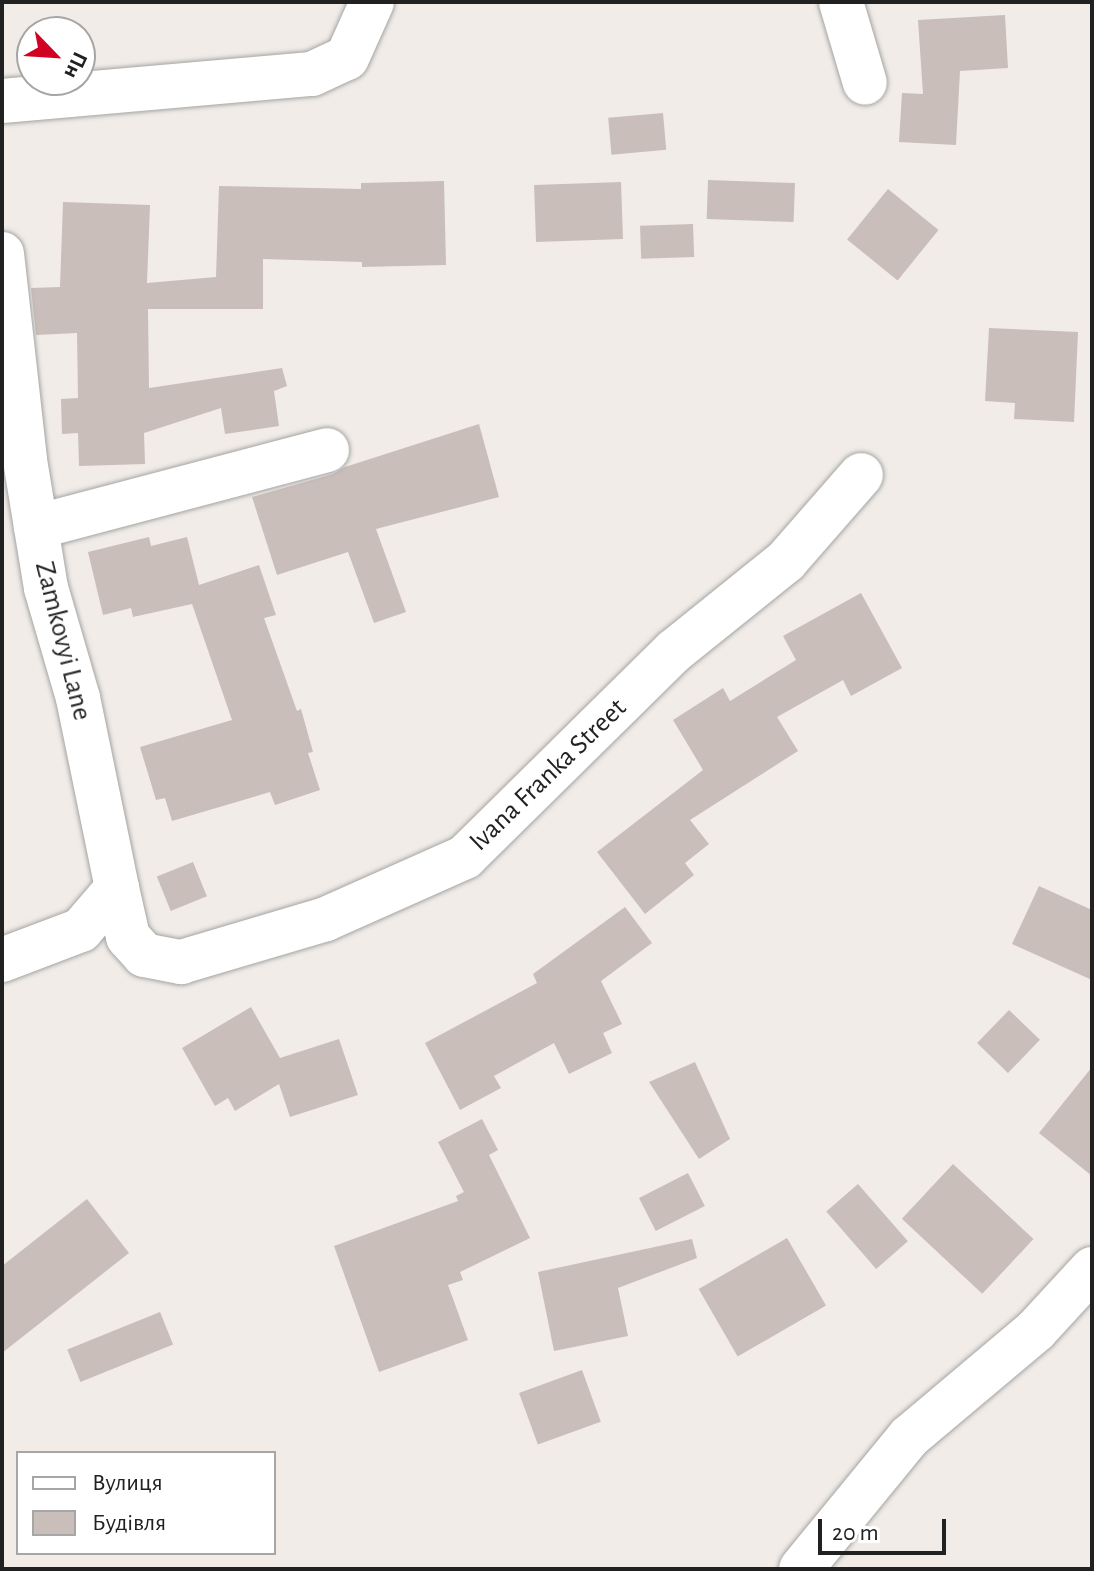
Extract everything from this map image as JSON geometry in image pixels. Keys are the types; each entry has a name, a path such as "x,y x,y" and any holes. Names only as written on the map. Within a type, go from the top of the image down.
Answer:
{"street":[{"path":"2,101 312,74 347,58 372,2"},
{"path":"841,2 865,83"},
{"name":"Zamkovyi Lane","path":"2,254 46,588 78,698 117,888"},
{"path":"36,527 327,450"},
{"name":"Ivana Franka Street","path":"117,888 128,937 144,955 181,962 326,919 465,857 674,651 786,561 861,475"},
{"path":"2,960 81,930 117,888"},
{"path":"801,1569 909,1437 1036,1330 1092,1269"}],"building":[{"path":"1005,15 1008,68 960,71 956,145 899,142 902,93 923,94 918,20"},
{"path":"663,113 666,150 611,155 608,118"},
{"path":"708,180 795,183 794,222 707,219"},
{"path":"444,181 446,265 362,267 362,262 263,259 263,309 148,309 149,388 282,368 287,386 274,391 279,426 225,434 221,408 144,433 145,464 79,466 78,433 62,434 61,399 78,398 77,333 36,335 31,288 60,287 63,202 150,205 147,283 216,277 219,186 361,189 361,183"},
{"path":"621,182 623,239 536,242 534,185"},
{"path":"888,189 939,230 898,280 847,240"},
{"path":"693,224 694,257 641,259 640,226"},
{"path":"989,328 1078,332 1074,422 1014,419 1015,403 985,401"},
{"path":"479,424 499,497 376,529 406,612 374,623 348,552 277,575 252,497 333,474 345,467"},
{"path":"149,537 151,546 187,537 199,585 259,565 276,615 264,618 297,711 301,709 313,752 308,753 320,790 275,805 270,792 172,821 165,798 156,800 140,747 232,720 192,604 133,617 131,608 103,615 88,552"},
{"path":"861,593 902,668 851,696 843,680 777,717 798,751 690,820 709,844 685,863 694,875 645,914 597,852 703,770 673,720 723,688 730,701 796,660 783,636"},
{"path":"193,862 207,896 171,911 157,877"},
{"path":"1039,886 1092,910 1092,980 1012,944"},
{"path":"625,907 652,943 601,981 622,1024 603,1033 612,1053 569,1074 554,1043 494,1076 501,1088 460,1110 425,1043 537,983 533,974"},
{"path":"251,1007 280,1058 339,1039 358,1095 290,1117 279,1084 235,1111 228,1098 215,1106 182,1048"},
{"path":"1009,1010 1040,1040 1008,1073 977,1043"},
{"path":"695,1062 730,1139 699,1159 649,1082"},
{"path":"1092,1067 1092,1176 1039,1133"},
{"path":"482,1119 498,1150 489,1155 530,1238 460,1272 463,1280 448,1285 468,1340 379,1372 334,1246 458,1201 456,1196 464,1192 438,1142"},
{"path":"953,1164 1033,1239 982,1294 902,1219"},
{"path":"688,1173 705,1206 656,1231 639,1198"},
{"path":"858,1184 908,1241 876,1269 826,1212"},
{"path":"87,1199 129,1253 2,1353 2,1266"},
{"path":"787,1238 826,1306 738,1357 699,1289"},
{"path":"692,1239 697,1258 618,1288 628,1336 554,1351 538,1272"},
{"path":"160,1312 173,1344 80,1382 67,1349"},
{"path":"582,1370 601,1422 538,1445 519,1393"}]}
